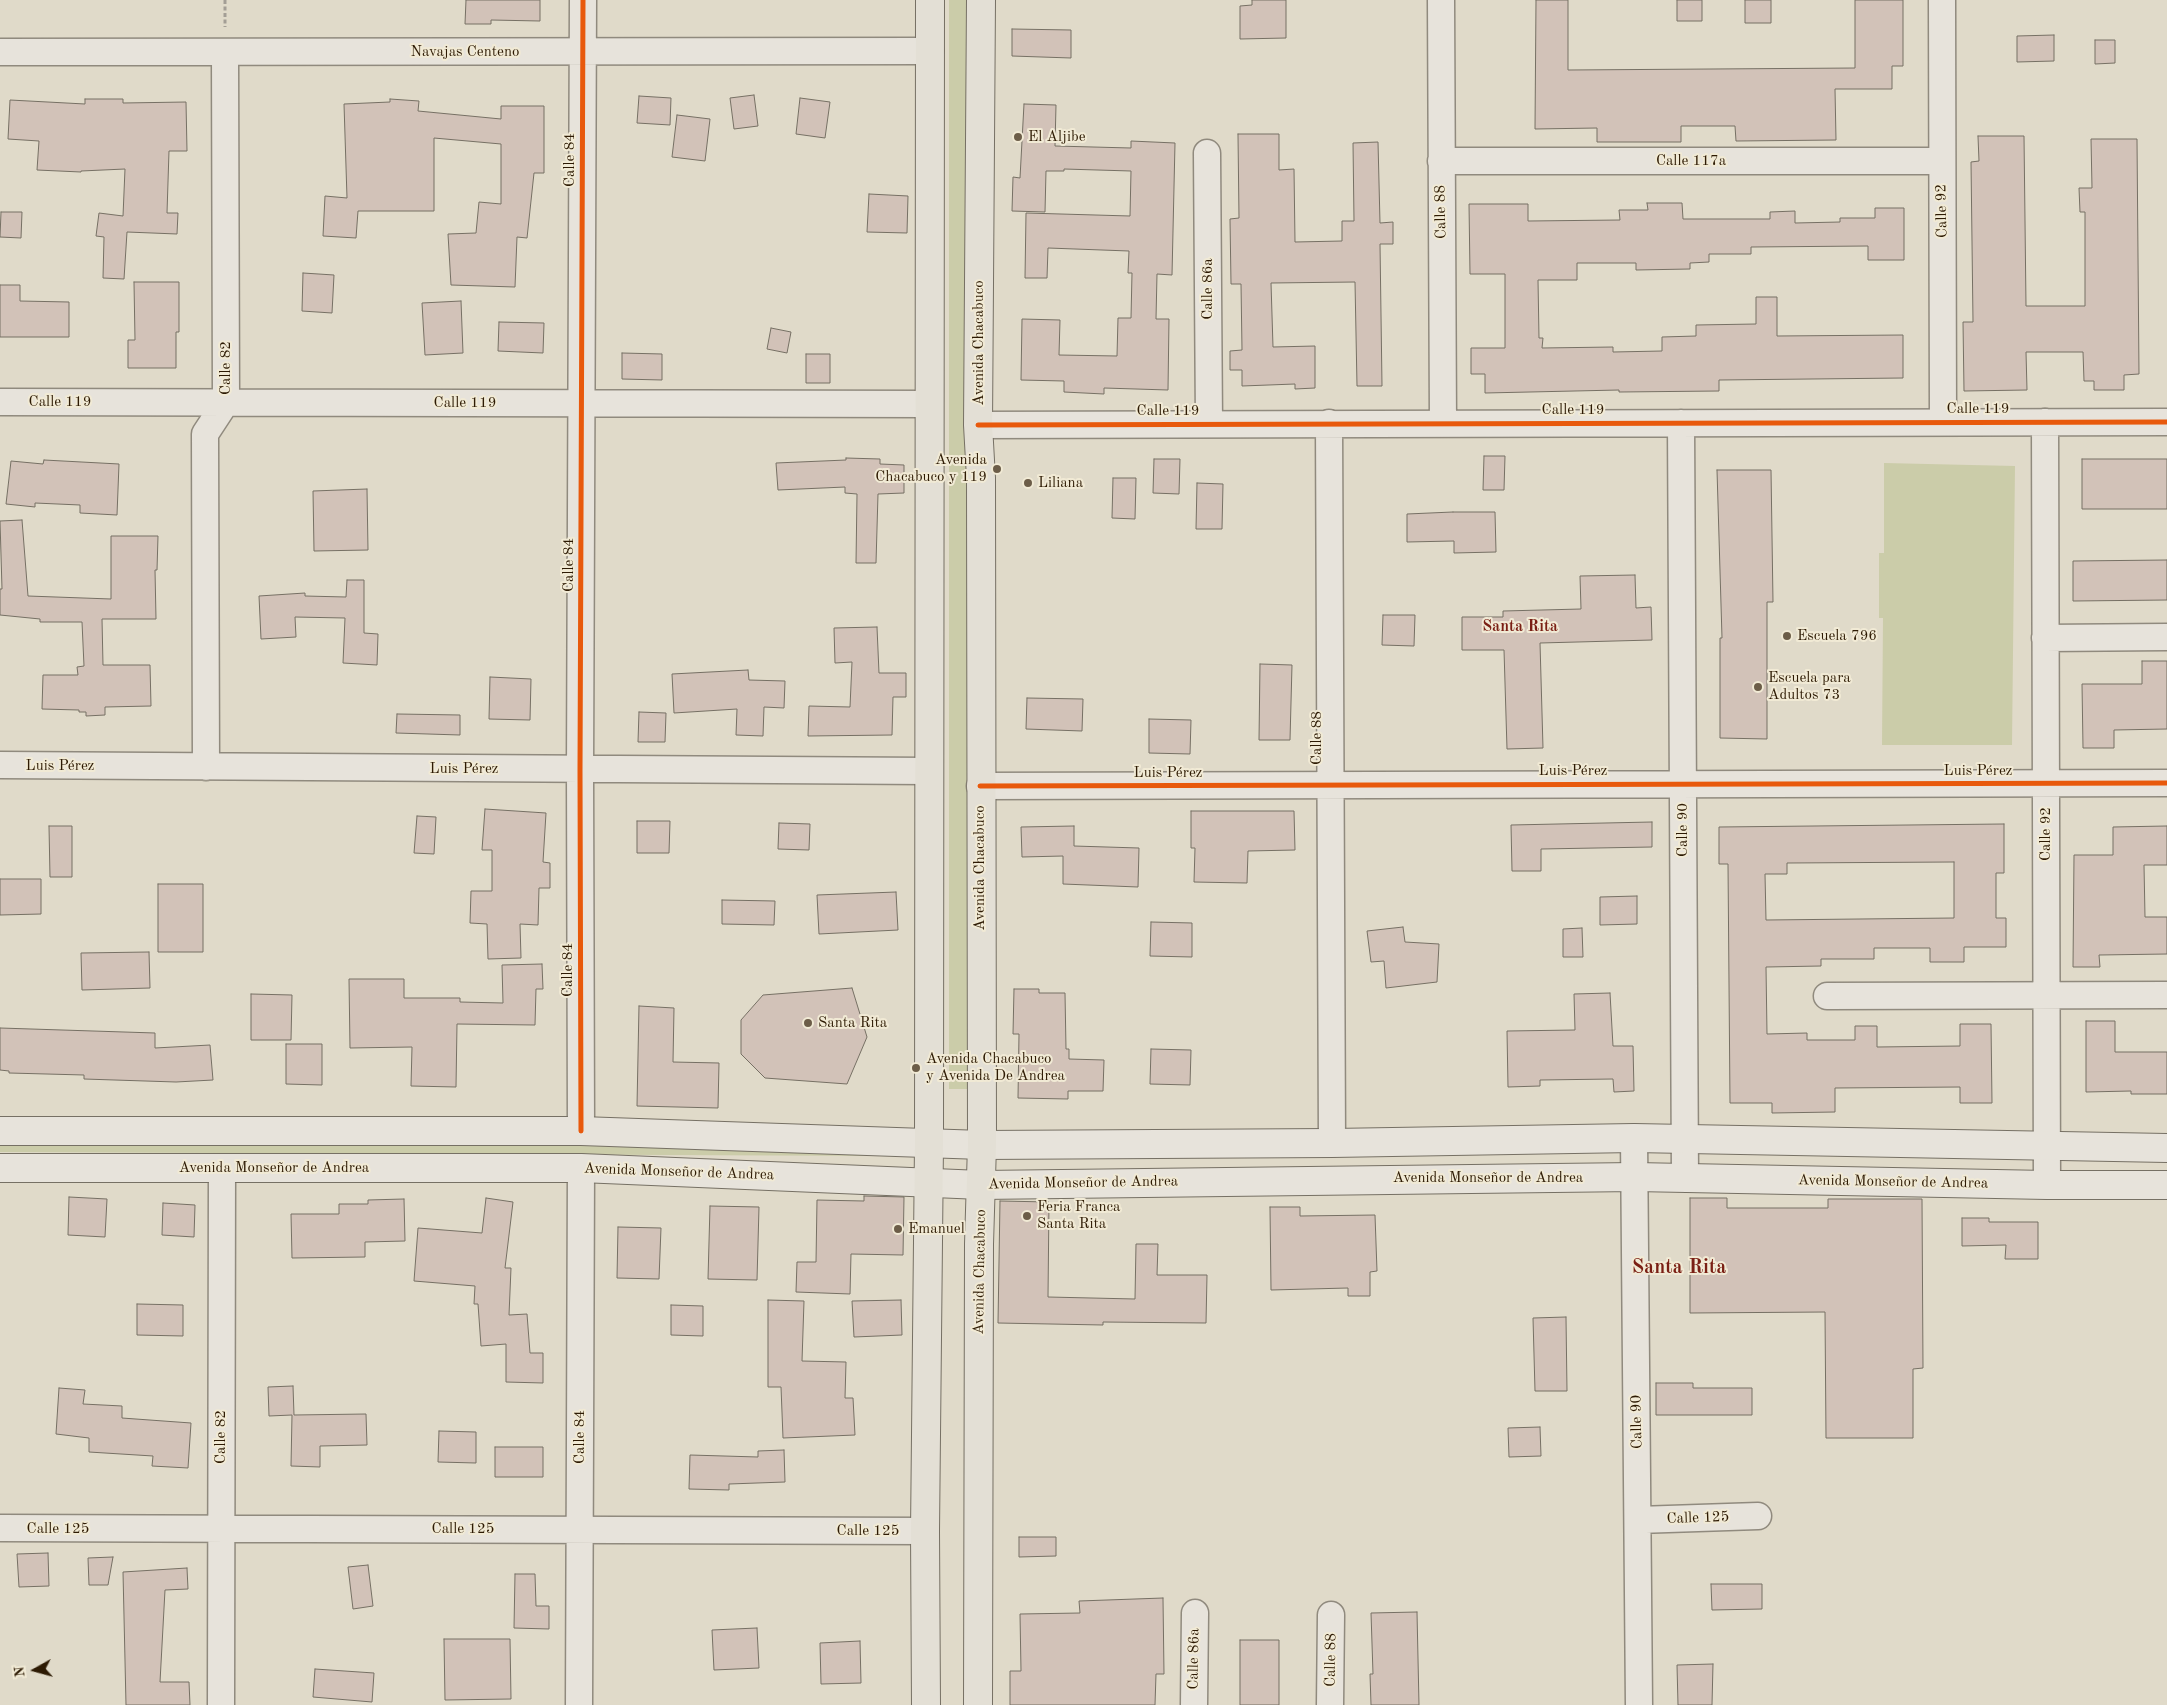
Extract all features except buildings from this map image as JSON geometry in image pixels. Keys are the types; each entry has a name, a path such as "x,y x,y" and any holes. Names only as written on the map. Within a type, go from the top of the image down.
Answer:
{"main road":[{"path":"926,1705 925,1531 929,1182 930,0"},
{"name":"Avenida Chacabuco","path":"978,1705 979,1244 982,1185 980,478 978,425 981,0"},
{"path":"0,1131 581,1131 982,1145 1332,1143 1634,1138 2167,1148"},
{"name":"Avenida Monseñor de Andrea","path":"0,1168 581,1168 982,1185 1685,1177 2047,1185 2167,1185"}],"street":[{"name":"Calle 84","path":"581,1131 580,770 583,0"},
{"name":"Calle 88","path":"1441,0 1443,423"},
{"name":"Calle 92","path":"1942,0 1943,422"},
{"name":"Navajas Centeno","path":"0,52 930,51"},
{"name":"Calle 82","path":"206,767 204,434 226,402 225,53"},
{"name":"Calle 86a","path":"1207,154 1208,424"},
{"name":"Calle 117a","path":"1441,162 1941,161"},
{"name":"Calle 119","path":"0,402 930,404"},
{"name":"Calle 92","path":"2044,422 2047,1185"},
{"name":"Calle 119","path":"978,425 2167,422"},
{"name":"Calle 88","path":"1329,423 1332,1143"},
{"name":"Calle 90","path":"1681,423 1685,1177"},
{"path":"2045,638 2167,637"},
{"name":"Luis Pérez","path":"0,765 929,772"},
{"name":"Luis Pérez","path":"980,786 2167,783"},
{"path":"1827,996 2167,995"},
{"name":"Calle 90","path":"1634,1138 1639,1705"},
{"name":"Calle 82","path":"221,1705 222,1168"},
{"name":"Calle 84","path":"578,1705 581,1168"},
{"name":"Calle 125","path":"1638,1520 1758,1516"},
{"name":"Calle 125","path":"0,1528 925,1531"},
{"name":"Calle 86a","path":"1194,1705 1195,1613"},
{"name":"Calle 88","path":"1330,1705 1331,1615"}],"green space":[{"path":"949,0 969,0 969,1089 949,1089"},
{"path":"1884,463 2015,466 2012,745 1882,745 1883,618 1879,618 1879,553 1884,553"},
{"path":"0,1140 885,1143 886,1156 0,1152"}],"cycle path":[{"path":"581,1131 580,770 583,0"},
{"path":"978,425 2167,422"},
{"path":"980,786 2167,783"}],"place":[{"name":"El Aljibe","path":"1018,137"},
{"name":"Avenida Chacabuco y 119","path":"997,469"},
{"name":"Liliana","path":"1028,483"},
{"name":"Escuela 796","path":"1787,636"},
{"name":"Escuela para Adultos 73","path":"1758,687"},
{"name":"Santa Rita","path":"808,1023"},
{"name":"Avenida Chacabuco y Avenida De Andrea","path":"916,1068"},
{"name":"Feria Franca Santa Rita","path":"1027,1216"},
{"name":"Emanuel","path":"898,1229"}],"district":[{"name":"Santa Rita","path":"1520,627"},
{"name":"Santa Rita","path":"1679,1268"}]}
